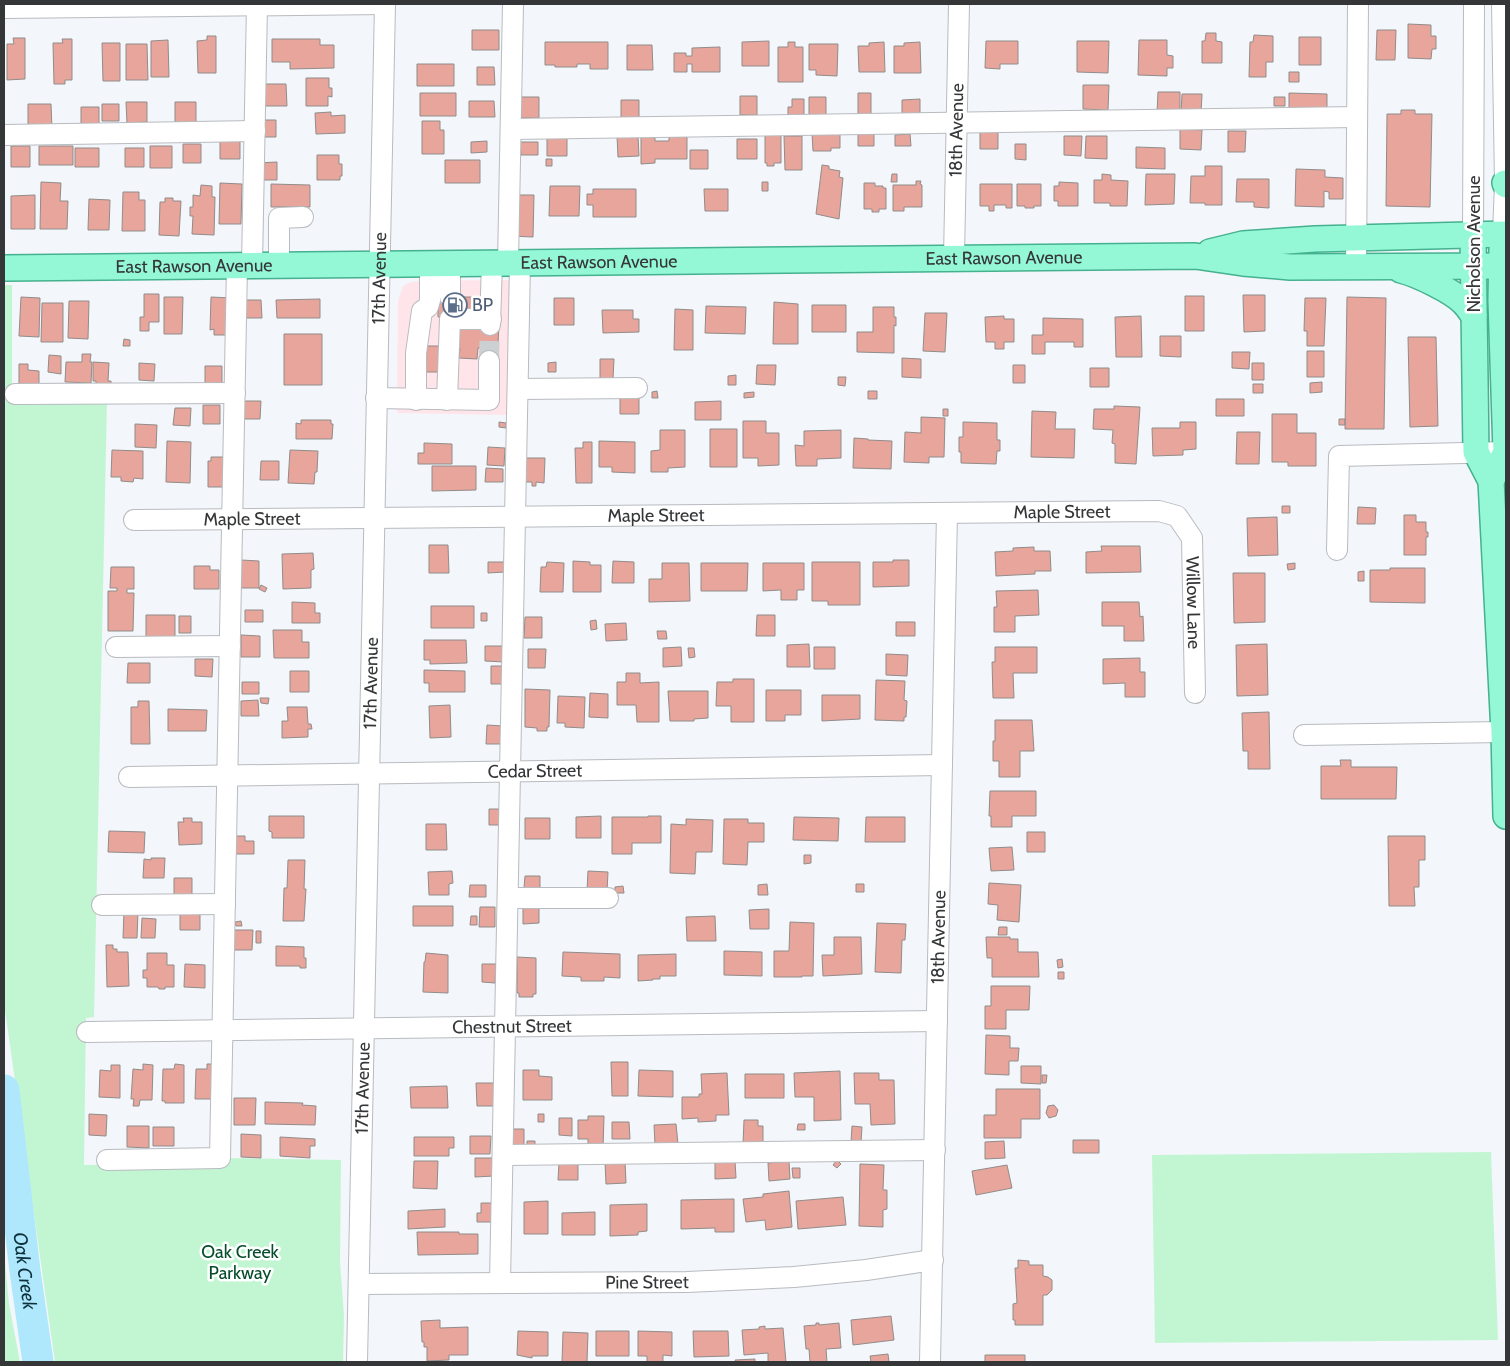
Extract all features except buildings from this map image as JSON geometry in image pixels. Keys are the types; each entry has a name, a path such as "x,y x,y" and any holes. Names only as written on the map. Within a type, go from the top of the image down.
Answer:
{"main road":[{"name":"East Rawson Avenue","path":"1195,256 1243,244 1315,239 1505,234"},
{"name":"Nicholson Avenue","path":"1505,234 1500,300 1506,452"},
{"name":"Nicholson Avenue","path":"1473,236 1476,452 1498,480 1506,816"},
{"name":"East Rawson Avenue","path":"4,268 1195,256 1290,267 1504,266"},
{"path":"1382,266 1405,271 1453,294 1464,303 1474,316"},
{"path":"1498,480 1506,452"}],"street":[{"path":"107,1160 220,1158 235,393 255,131 257,4"},
{"path":"4,8 385,4"},
{"name":"17th Avenue","path":"357,1362 385,4"},
{"path":"500,1283 518,389 507,263 513,4"},
{"name":"18th Avenue","path":"954,258 959,4"},
{"path":"1356,266 1358,4"},
{"name":"Nicholson Avenue","path":"1473,236 1474,4"},
{"name":"Nicholson Avenue","path":"1502,4 1506,184 1505,234"},
{"path":"511,129 1357,117"},
{"path":"4,134 255,131"},
{"path":"279,265 279,218 303,217"},
{"path":"440,263 450,311 447,400"},
{"path":"416,400 416,353 420,320 422,311 428,307 440,263"},
{"path":"420,320 450,311 491,322 507,263"},
{"path":"376,398 489,400 489,361"},
{"path":"518,389 637,388"},
{"path":"14,394 235,393"},
{"path":"1337,550 1339,456 1506,452"},
{"name":"Maple Street","path":"134,520 1158,511 1177,516"},
{"name":"18th Avenue","path":"930,1362 947,513"},
{"name":"Willow Lane","path":"1177,516 1192,538 1194,693"},
{"path":"116,647 230,646"},
{"path":"1304,735 1504,732"},
{"name":"Cedar Street","path":"129,776 942,765"},
{"path":"508,898 608,898"},
{"path":"102,905 225,904"},
{"name":"Chestnut Street","path":"87,1032 937,1021"},
{"path":"503,1155 935,1150"},
{"name":"Pine Street","path":"359,1284 687,1282 794,1277 866,1270 932,1260"}],"shaded area":[{"path":"513,280 511,415 397,413 398,301 403,286 419,281"}],"green space":[{"name":"Oak Creek Parkway","path":"4,285 12,285 12,401 107,400 94,1017 86,1018 84,1165 225,1164 225,1158 341,1160 340,1262 344,1316 343,1362 55,1362 4,1003"},
{"path":"1491,1152 1498,1340 1155,1343 1152,1155"},
{"path":"4,1252 9,1304 20,1362 4,1362"}],"waterway":[{"name":"Oak Creek","path":"4,1090 25,1271 38,1362"}],"tunnel":[{"path":"489,361 490,325"}],"place":[{"name":"BP","path":"455,305"}]}
